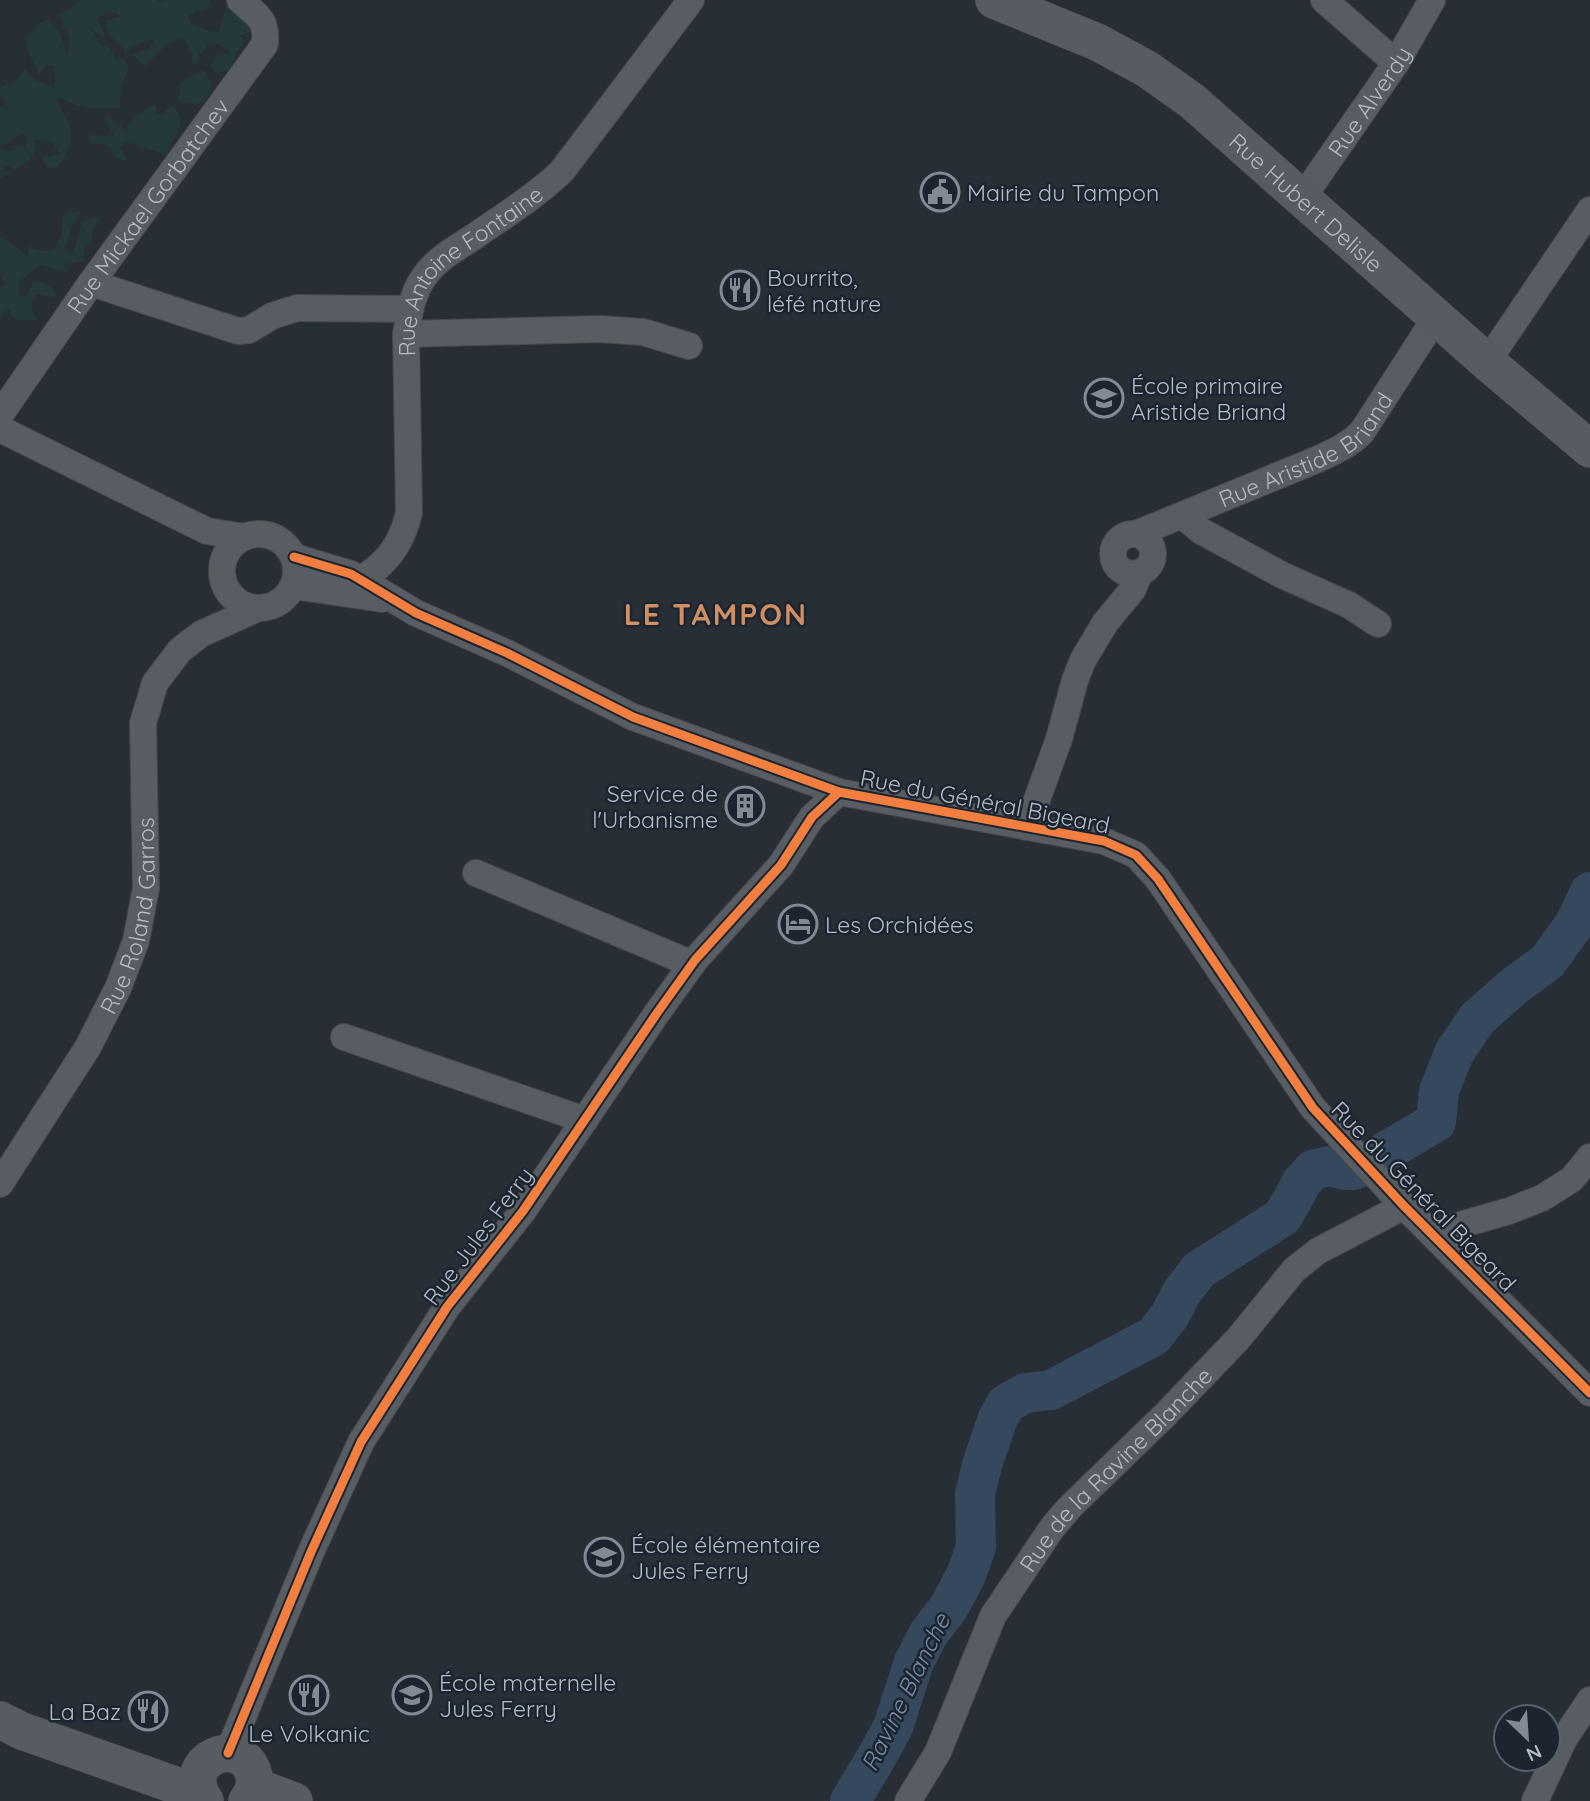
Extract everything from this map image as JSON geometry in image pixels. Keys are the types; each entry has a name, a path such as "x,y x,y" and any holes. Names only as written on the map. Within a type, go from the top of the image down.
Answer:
{"main road":[{"name":"Rue Hubert Delisle","path":"994,0 1097,42 1147,69 1192,101 1487,362 1590,449"},
{"path":"0,1712 25,1717 185,1767 209,1778"},
{"path":"0,1720 22,1731 209,1778"},
{"path":"209,1778 236,1755 249,1764 251,1791 261,1789 294,1801"}],"street":[{"name":"Rue Mickael Gorbatchev","path":"0,415 91,283 265,44 266,29 258,15 240,0"},
{"name":"Rue Antoine Fontaine","path":"359,580 372,572 398,546 409,513 408,321 414,297 425,276 444,257 544,188 562,171 691,0"},
{"path":"1324,0 1396,63"},
{"name":"Rue Alverdy","path":"1300,198 1396,63 1432,0"},
{"path":"1487,362 1590,211"},
{"path":"91,283 238,331 248,330 272,316 297,309 408,321 643,332 689,346"},
{"name":"Rue Aristide Briand","path":"1105,623 1114,546 1118,541 1129,534 1136,534 1183,516 1316,460 1352,442 1362,432 1436,317"},
{"path":"0,429 235,546"},
{"path":"1183,516 1201,531 1282,575 1349,605 1378,624"},
{"path":"256,534 279,539 294,557 297,577 294,586 281,602 270,608 256,609 246,606 228,593 221,574 235,546 256,534"},
{"name":"Rue Aristide Briand","path":"1027,827 1059,739 1074,681 1083,660 1105,623 1133,589 1140,572 1150,564 1152,551 1147,540 1136,534"},
{"name":"Rue du Général Bigeard","path":"294,557 351,574 416,613 507,653 633,717 839,792 1104,841 1136,855 1148,866 1313,1108 1404,1206 1590,1393"},
{"path":"1114,559 1121,570 1140,572"},
{"name":"Rue du Général Bigeard","path":"294,586 394,601"},
{"name":"Rue Roland Garros","path":"201,634 228,593"},
{"name":"Rue Roland Garros","path":"0,1184 88,1047 118,988 136,940 146,888 143,723 155,683 180,650 201,634 256,609"},
{"name":"Rue Jules Ferry","path":"209,1778 361,1442 447,1307 523,1211 692,964 781,865 811,817 839,792"},
{"path":"476,873 692,964"},
{"path":"344,1037 585,1120"},
{"path":"1436,1237 1446,1229 1542,1198 1572,1179 1590,1157"},
{"name":"Rue de la Ravine Blanche","path":"908,1801 938,1752 993,1616 1052,1528 1238,1339 1294,1270 1318,1251 1404,1206"},
{"path":"1535,1801 1564,1739 1590,1700"}],"shaded area":[{"path":"81,0 211,0 202,12 196,10 188,16 191,24 219,31 228,0 258,29 239,36 243,38 243,44 228,71 217,73 211,67 216,54 230,55 229,51 220,45 208,43 202,54 198,52 198,63 193,65 190,51 182,38 167,44 145,66 132,55 147,49 154,41 137,44 125,54 124,49 108,33 105,21 120,16 116,12 106,13 97,19 105,34 103,37 90,28 101,45 109,46 116,59 124,58 127,63 128,70 121,87 120,107 90,108 62,98 56,99 71,130 70,142 63,160 57,167 47,168 43,155 48,157 60,154 48,142 32,140 36,148 30,160 14,170 8,165 3,166 5,171 13,172 0,178 0,149 9,151 15,150 16,146 26,147 27,138 23,133 0,148 0,108 3,106 9,109 0,95 0,89 14,82 25,69 33,78 55,89 55,66 46,65 40,75 28,52 27,40 38,24 47,19 59,32 68,53 69,34 62,28 63,20 59,15"},
{"path":"203,70 211,84 207,97 199,104 177,101 181,82"},
{"path":"154,105 157,108 155,113 161,115 173,105 180,119 179,130 167,155 126,142 120,147 128,161 121,160 106,145 89,142 87,134 115,137 104,118 109,115 113,122 121,123 125,132 136,116"},
{"path":"82,211 72,227 65,249 72,252 83,221 99,217 92,240 84,248 85,263 82,261 63,265 67,272 40,265 19,282 19,295 26,297 34,281 49,285 56,298 36,294 32,312 37,320 17,320 10,315 10,310 0,318 0,287 6,284 0,275 0,237 28,256 29,245 37,250 53,250 62,234 62,217 68,213"}],"waterway":[{"name":"Ravine Blanche","path":"850,1801 893,1727 914,1662 966,1575 976,1547 975,1494 998,1418 1006,1404 1025,1393 1051,1390 1154,1336 1199,1270 1282,1217 1301,1183 1313,1170 1329,1166 1354,1170 1436,1122 1439,1091 1454,1053 1477,1019 1547,962 1574,925 1590,892"}],"cycle path":[{"path":"294,557 351,574 416,613 507,653 633,717 839,792 1104,841 1136,855 1158,879 1313,1108 1404,1206 1590,1393"},
{"path":"228,1753 311,1552 361,1442 447,1307 523,1211 695,960 781,865 812,817 839,792"}],"place":[{"name":"Mairie du Tampon","path":"940,192"},
{"name":"Bourrito, léfé nature","path":"740,290"},
{"name":"École primaire Aristide Briand","path":"1104,398"},
{"name":"Service de l'Urbanisme","path":"745,806"},
{"name":"Les Orchidées","path":"798,924"},
{"name":"École élémentaire Jules Ferry","path":"604,1557"},
{"name":"Le Volkanic","path":"309,1695"},
{"name":"École maternelle Jules Ferry","path":"412,1695"},
{"name":"La Baz","path":"148,1711"}],"district":[{"name":"LE TAMPON","path":"716,614"}]}
